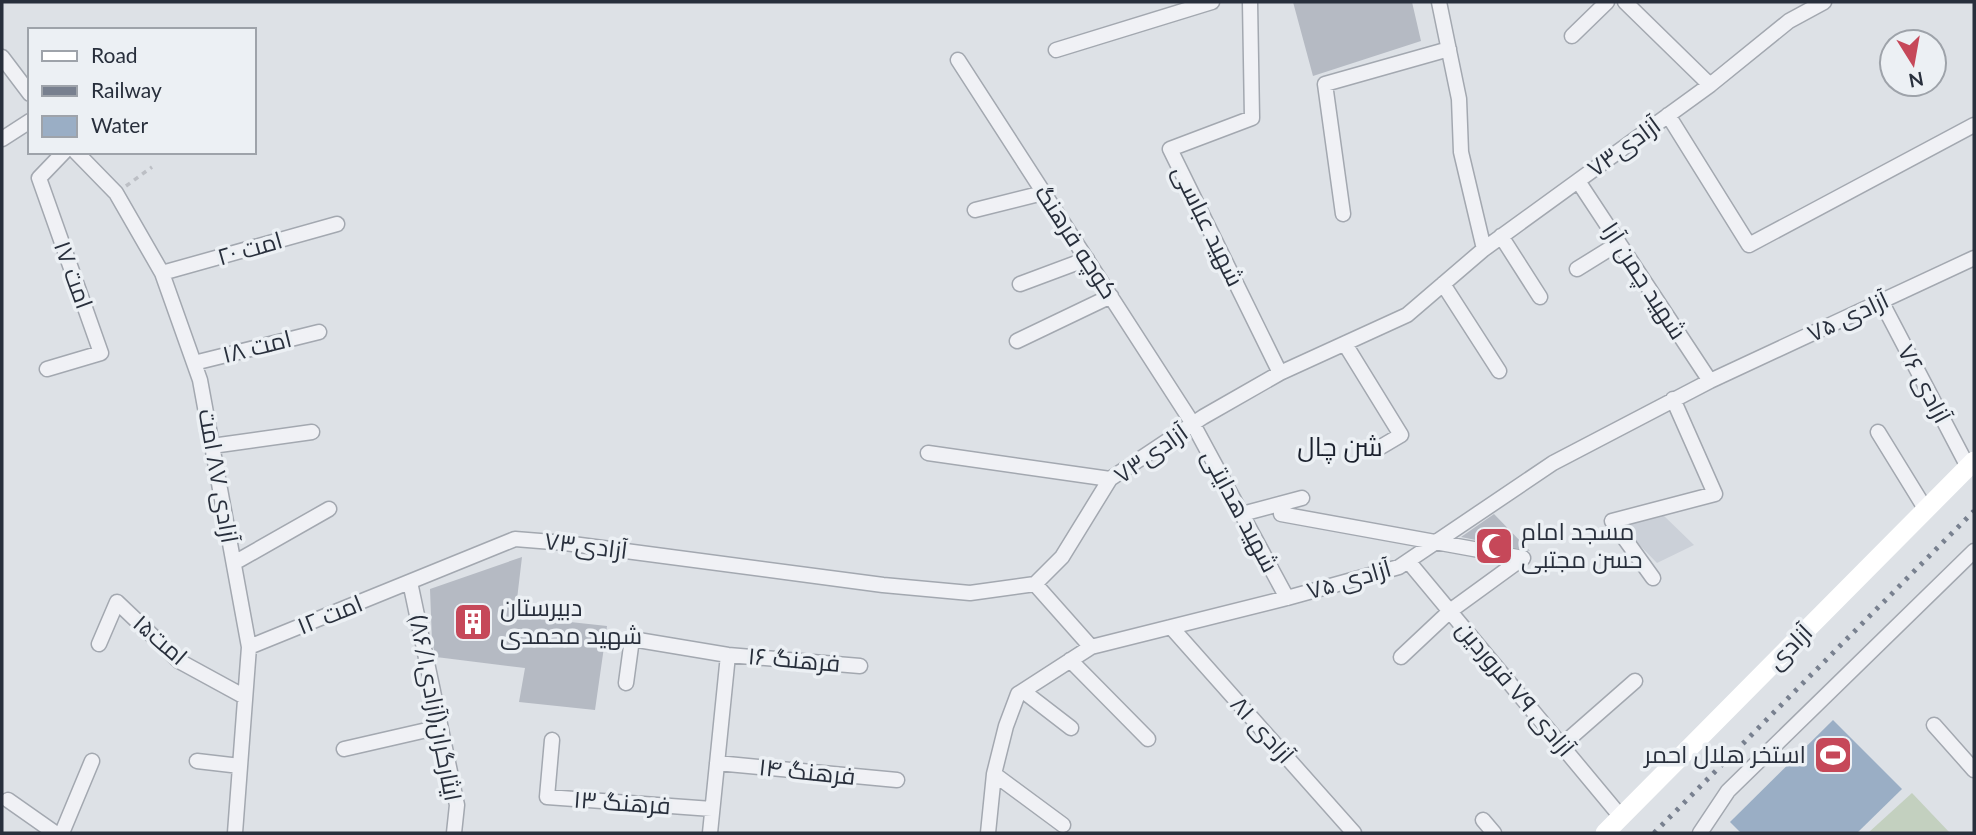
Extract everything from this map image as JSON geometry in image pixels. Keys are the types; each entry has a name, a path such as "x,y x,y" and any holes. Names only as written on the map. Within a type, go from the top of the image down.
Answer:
{"street":[{"path":"1056,50 1212,2"},
{"name":"شهید عباسی","path":"1250,2 1252,118 1170,149 1280,373"},
{"path":"1439,2 1459,99 1461,152 1484,248"},
{"path":"1572,36 1607,2"},
{"path":"1626,2 1710,85"},
{"name":"آزادی۷۳","path":"410,582 516,539 970,593 1035,584 1062,557 1110,479 1194,424 1280,373 1407,315 1484,248 1710,85 1789,21 1824,2"},
{"path":"1343,214 1325,84 1449,50"},
{"path":"2,57 28,91"},
{"name":"کوچه فرهنگ","path":"958,60 1194,424"},
{"path":"1668,115 1749,244 1974,125"},
{"path":"2,139 28,122"},
{"name":"امت ۱۷","path":"47,369 101,353 39,178 62,154"},
{"name":"آزادی ۸۷ امت","path":"78,154 116,193 162,273 200,380 249,647 235,833"},
{"name":"شهید چمن آرا","path":"1578,181 1710,381"},
{"path":"975,210 1044,192"},
{"name":"امت ۲۰","path":"162,273 337,224"},
{"path":"1501,236 1540,297"},
{"path":"1577,269 1619,243"},
{"name":"آزادی ۷۵","path":"988,833 993,774 1018,694 1091,647 1399,567 1553,463 1710,381 1974,258"},
{"path":"1020,284 1087,259"},
{"path":"1443,284 1499,371"},
{"path":"1017,341 1111,296"},
{"name":"آزادی ۷۶","path":"1881,301 1971,464"},
{"name":"امت ۱۸","path":"194,363 319,332"},
{"path":"1345,344 1401,435 1379,448"},
{"path":"1653,578 1612,521 1715,494 1674,399"},
{"name":"شهید هدایتی","path":"1194,424 1287,598"},
{"path":"212,446 312,432"},
{"path":"1878,432 1926,509"},
{"path":"928,453 1110,479"},
{"name":"آزادی","path":"1605,833 1624,825 1971,464"},
{"path":"1242,514 1302,498"},
{"path":"234,563 329,509"},
{"path":"1281,514 1523,558 1450,611 1401,657"},
{"path":"1700,833 1728,791 1974,551"},
{"name":"آزادی ۷۹ فروردین","path":"1408,561 1624,825"},
{"name":"امت ۱۲","path":"249,647 410,582"},
{"name":"ایثارگران(آزادی۸۶/۱)","path":"410,582 457,805 454,833"},
{"path":"1035,584 1091,647"},
{"name":"امت۱۵","path":"99,644 117,602 178,660 245,697"},
{"name":"آزادی ۸۱","path":"1171,627 1354,833"},
{"name":"فرهنگ ۱۶","path":"626,682 632,639 728,655 860,666"},
{"path":"710,833 728,655"},
{"path":"1070,660 1148,739"},
{"path":"1562,746 1635,681"},
{"path":"1023,691 1071,728"},
{"path":"1934,725 1974,770"},
{"path":"344,748 440,727"},
{"name":"فرهنگ ۱۳","path":"552,740 547,797 712,809"},
{"path":"62,833 92,761"},
{"path":"197,761 240,766"},
{"name":"فرهنگ ۱۴","path":"717,763 897,780"},
{"path":"993,774 1063,825"},
{"path":"8,800 55,833"},
{"path":"1483,820 1494,833"}],"path":[{"path":"116,193 152,167"}],"shaded area":[{"path":"1662,514 1694,545 1657,563 1619,524"}],"green space":[{"path":"1912,793 1950,833 1868,833"}],"water":[{"name":"استخر هلال احمر","path":"1833,720 1902,789 1857,833 1741,833 1730,822"}],"building":[{"path":"1293,2 1412,2 1421,41 1313,76"},
{"path":"1494,514 1530,551 1461,537"},
{"path":"522,557 515,616 607,626 595,710 519,702 525,668 436,657 432,642 430,589"}],"railway":[{"path":"1654,833 1974,511"}],"place":[{"name":"مسجد امام حسن مجتبی","path":"1494,546"},
{"name":"دبیرستان شهید محمدی","path":"473,622"},
{"name":"استخر هلال احمر","path":"1833,755"}],"district":[{"name":"شن چال","path":"1340,447"}]}
